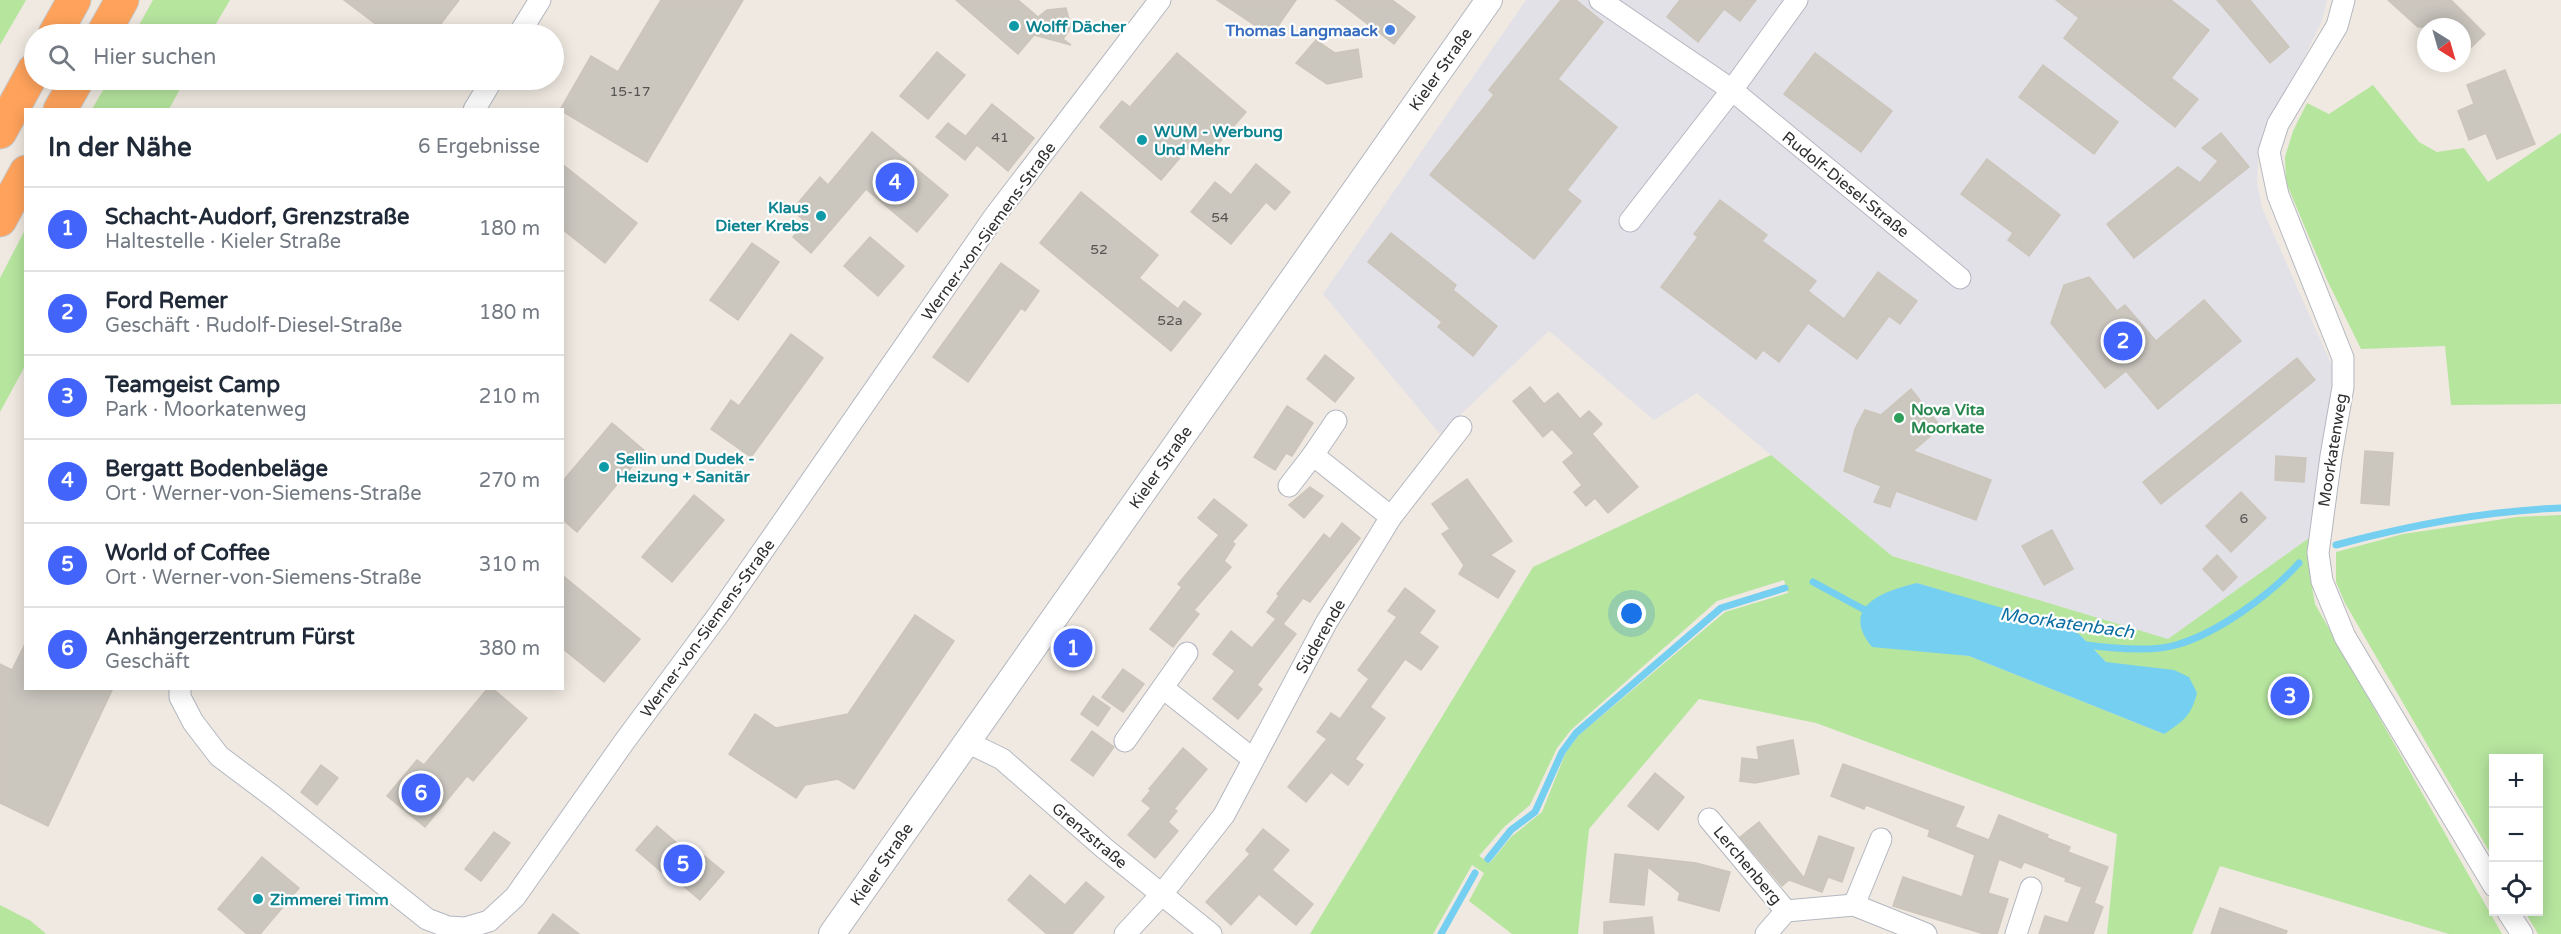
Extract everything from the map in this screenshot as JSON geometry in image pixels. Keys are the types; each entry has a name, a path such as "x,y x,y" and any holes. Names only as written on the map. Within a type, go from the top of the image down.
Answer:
{"highway":[{"path":"61,24 74,0"},
{"path":"109,24 122,0"},
{"path":"0,132 24,88"},
{"path":"61,108 71,90"},
{"path":"0,220 24,176"}],"street":[{"path":"525,24 540,0"},
{"name":"Werner-von-Siemens-Straße","path":"180,690 180,697 193,722 219,756 427,919 447,927 465,928 489,921 515,897 624,742 719,614 994,217 1160,0"},
{"name":"Kieler Straße","path":"832,934 1489,0"},
{"name":"Rudolf-Diesel-Straße","path":"1600,0 1732,90 1960,278"},
{"path":"1630,220 1732,90 1797,0"},
{"name":"Moorkatenweg","path":"2344,0 2337,26 2278,124 2269,152 2278,195 2343,358 2343,387 2329,467 2318,553 2322,580 2345,637 2489,879"},
{"path":"475,108 486,90"},
{"path":"1289,486 1336,421"},
{"name":"Süderende","path":"1125,934 1162,894 1224,815 1326,623 1391,517 1461,427"},
{"path":"1313,455 1391,517"},
{"path":"1125,741 1187,653"},
{"path":"1163,688 1253,759"},
{"name":"Grenzstraße","path":"967,742 1002,759 1104,848 1211,934"},
{"name":"Lerchenberg","path":"1709,819 1786,912"},
{"path":"1854,905 1881,839"},
{"path":"2016,934 2031,888"},
{"name":"Lerchenberg","path":"1766,934 1786,912 1854,905 1926,934"},
{"path":"2511,916 2522,934"}],"shaded area":[{"path":"1526,0 2327,0 2322,21 2259,149 2257,182 2262,208 2332,366 2333,385 2309,538 2168,639 1892,556 1697,393 1654,420 1549,331 1440,434 1323,294"}],"green space":[{"path":"0,0 26,0 0,45"},
{"path":"153,0 230,0 216,24 140,24"},
{"path":"2373,85 2419,142 2437,152 2464,148 2488,182 2561,133 2561,404 2451,405 2445,346 2361,349 2327,280 2286,182 2285,157 2293,131 2307,103 2329,114"},
{"path":"103,90 179,90 170,108 93,108"},
{"path":"24,232 24,368 0,412 0,278"},
{"path":"1771,455 1892,556 2168,639 2309,538 2310,574 2315,604 2489,911 2489,916 2492,916 2502,934 2449,934 2220,866 2192,934 2107,934 2117,834 1816,723 1699,699 1589,829 1578,934 1512,934 1469,901 1484,873 1472,865 1433,934 1310,934 1533,567","holes":["1784,580 1788,593 1725,612 1579,735 1566,752 1542,812 1511,837 1490,863 1479,856 1504,827 1530,805 1557,748 1571,730 1717,601","1917,583 2079,634 2106,662 2164,734 1969,656 1937,652"]},
{"path":"2561,515 2561,934 2538,934 2527,916 2543,916 2543,754 2489,754 2489,851 2345,603 2336,582 2336,552 2403,534 2517,517"},
{"path":"0,905 31,921 46,934 0,934"}],"water":[{"path":"1917,583 2064,626 2079,634 2106,662 2174,670 2189,677 2197,693 2192,707 2182,721 2164,734 1969,656 1872,647 1863,633 1860,621 1863,611 1879,596"}],"building":[{"path":"344,0 459,0 441,24 376,24"},
{"path":"661,0 743,0 647,162 564,112 564,108 561,108 591,56 618,72"},
{"name":"Wolff Dächer","path":"956,0 1018,0 1038,17 1047,10 1066,8 1071,27 1063,39 1071,45 1034,35 1018,54"},
{"path":"1217,0 1296,0 1271,36"},
{"name":"Thomas Langmaack","path":"1336,0 1392,0 1415,17 1394,44"},
{"path":"1561,0 1576,0 1603,22 1558,79 1617,127 1567,190 1581,201 1534,259 1430,175 1494,95 1489,90"},
{"path":"1680,0 1756,0 1740,21 1724,9 1698,42 1667,17"},
{"path":"2056,0 2171,0 2209,30 2171,78 2198,99 2175,127 2064,38 2079,18"},
{"path":"2217,0 2250,0 2289,47 2270,63"},
{"path":"2388,0 2451,0 2469,18 2417,18 2417,26"},
{"path":"2471,20 2485,34 2471,47"},
{"path":"1316,40 1335,53 1358,49 1362,77 1327,84 1296,63"},
{"path":"937,52 965,75 928,119 900,96"},
{"path":"1177,53 1246,112 1211,152 1196,139 1161,180 1100,127 1122,101 1130,107"},
{"path":"1815,53 1892,111 1861,152 1784,94"},
{"path":"2043,65 2118,122 2094,154 2019,97"},
{"path":"2505,70 2535,144 2497,159 2486,133 2469,140 2458,111 2474,104 2467,85"},
{"path":"992,104 1034,138 1008,171 966,136"},
{"path":"948,123 977,145 965,160 936,137"},
{"path":"872,132 948,195 917,232 866,189 811,253 793,237 806,222 792,210 820,177 828,185"},
{"path":"2221,133 2249,167 2134,258 2107,224 2178,167 2200,183 2218,161 2202,148"},
{"path":"1987,159 2060,215 2029,256 2008,240 2013,233 1961,194"},
{"path":"1256,164 1290,192 1275,210 1266,202 1231,244 1191,212 1215,182 1231,195"},
{"path":"564,166 637,223 605,263 564,231"},
{"path":"1081,192 1158,255 1139,278 1178,309 1184,301 1201,314 1171,351 1040,243"},
{"path":"1720,200 1767,235 1762,241 1816,281 1808,291 1844,319 1878,272 1917,301 1900,324 1889,316 1857,359 1808,323 1779,362 1763,350 1756,359 1661,287 1698,237 1694,234"},
{"path":"1391,233 1456,285 1453,290 1497,326 1473,356 1438,327 1442,322 1368,262"},
{"path":"870,237 904,266 878,296 844,266"},
{"path":"752,243 779,262 738,320 710,300"},
{"path":"1001,263 1039,291 1025,311 1021,308 968,382 933,357"},
{"path":"2089,277 2117,311 2125,305 2156,341 2204,300 2241,341 2158,409 2126,371 2105,388 2051,323 2064,285"},
{"path":"791,334 823,358 751,457 711,429 731,400 739,406"},
{"path":"1325,355 1354,378 1335,402 1307,379"},
{"path":"2297,358 2315,380 2161,504 2143,482"},
{"path":"1530,387 1544,404 1558,393 1580,419 1589,411 1602,424 1592,434 1638,487 1608,513 1595,498 1586,506 1574,492 1582,485 1563,462 1574,453 1552,429 1543,437 1513,401"},
{"path":"1911,389 1941,427 1913,451 1991,480 1976,520 1896,491 1890,507 1874,502 1881,486 1844,471 1855,429 1865,410 1881,415"},
{"path":"1287,406 1313,423 1292,456 1286,453 1275,470 1254,457"},
{"name":"Sellin und Dudek - Heizung + Sanitär","path":"612,423 645,451 577,532 564,521 564,480"},
{"path":"2365,451 2393,453 2389,505 2361,503"},
{"path":"2276,456 2306,458 2304,482 2275,480"},
{"path":"1467,479 1512,541 1490,555 1515,571 1498,598 1459,574 1464,565 1442,534 1450,529 1432,504"},
{"path":"1310,487 1323,496 1304,518 1289,505"},
{"path":"2241,492 2266,518 2231,552 2206,526"},
{"path":"694,495 724,520 672,582 642,557"},
{"path":"1214,499 1247,525 1232,542 1235,544 1224,561 1231,567 1194,610 1199,614 1173,647 1150,629 1182,587 1178,584 1219,535 1198,518"},
{"path":"1342,523 1360,538 1310,602 1303,598 1283,624 1296,634 1257,685 1262,689 1238,719 1213,699 1235,671 1213,654 1231,631 1252,648 1276,619 1267,612 1279,596 1277,594 1324,534 1330,539"},
{"path":"2052,530 2073,569 2044,585 2022,546"},
{"path":"2217,555 2237,577 2223,591 2203,569"},
{"path":"564,577 640,639 604,682 564,650"},
{"path":"1405,588 1435,611 1419,633 1438,647 1421,670 1405,659 1370,707 1385,718 1355,759 1363,765 1348,785 1331,772 1306,802 1288,787 1327,739 1317,732 1331,713 1340,719 1369,679 1358,670 1397,617 1388,611"},
{"path":"915,615 954,641 854,789 838,779 805,785 796,798 729,754 755,714 776,728 848,714"},
{"path":"24,646 24,690 112,690 48,826 0,803 0,664 12,670"},
{"path":"1123,669 1144,684 1123,712 1102,697"},
{"path":"486,690 494,690 527,718 473,781 467,776 425,827 387,796 417,760 424,765"},
{"path":"1093,696 1110,708 1098,726 1081,714"},
{"path":"1092,731 1114,747 1093,776 1071,760"},
{"path":"1793,740 1799,774 1755,783 1740,781 1742,758 1759,760 1757,747"},
{"path":"1183,748 1207,769 1174,809 1177,811 1168,822 1178,831 1155,858 1128,835 1151,808 1142,801 1151,790 1149,789"},
{"path":"1843,764 1964,807 1955,827 1989,840 1999,815 2048,835 2047,838 2070,847 2068,852 2108,867 2094,903 2103,907 2093,934 2039,934 2045,916 2068,923 2082,887 2065,881 2066,878 2024,862 2021,868 1999,859 1988,893 2008,899 1997,934 1984,934 1893,906 1903,877 1962,897 1975,855 1928,836 1930,830 1866,805 1864,809 1831,796"},
{"path":"321,765 338,778 317,805 301,792"},
{"path":"1655,773 1684,797 1658,830 1628,806"},
{"path":"1759,822 1804,878 1819,836 1854,848 1842,882 1828,877 1822,892 1789,880 1782,886 1740,837"},
{"path":"657,826 692,856 697,850 724,872 700,900 674,878 672,881 636,850"},
{"path":"1263,829 1289,850 1272,870 1313,904 1296,925 1259,894 1231,925 1206,902 1250,854 1246,850"},
{"path":"494,832 510,843 481,881 465,869"},
{"path":"1615,854 1696,863 1730,872 1719,911 1678,900 1680,893 1648,867 1644,905 1610,902"},
{"name":"Zimmerei Timm","path":"262,857 299,888 260,934 247,934 218,909"},
{"path":"1030,875 1065,905 1086,882 1104,897 1072,934 1047,934 1008,900"},
{"path":"2220,908 2287,931 2286,934 2211,934"},
{"path":"553,914 579,934 538,934"},
{"path":"1652,917 1654,934 1604,934 1604,922"}],"waterway":[{"name":"Moorkatenbach","path":"2336,545 2447,520 2504,512 2561,508"},
{"name":"Moorkatenbach","path":"2079,644 2141,649 2176,645 2209,632 2242,612 2273,588 2299,563"},
{"name":"Moorkatenbach","path":"1813,582 1863,609 1870,610"},
{"name":"Moorkatenbach","path":"1488,859 1511,830 1535,812 1562,752 1576,733 1721,608 1785,588"},
{"name":"Moorkatenbach","path":"1441,934 1475,873"}],"place":[{"name":"Wolff Dächer","path":"1014,26"},
{"name":"Thomas Langmaack","path":"1390,30"},
{"name":"WUM - Werbung Und Mehr","path":"1142,140"},
{"name":"Bergatt Bodenbeläge","path":"895,182"},
{"name":"Klaus Dieter Krebs","path":"821,216"},
{"name":"Ford Remer","path":"2123,341"},
{"name":"Nova Vita Moorkate","path":"1899,418"},
{"name":"Sellin und Dudek - Heizung + Sanitär","path":"604,467"},
{"name":"Schacht-Audorf, Grenzstraße","path":"1073,648"},
{"name":"Teamgeist Camp","path":"2290,696"},
{"name":"Anhängerzentrum Fürst","path":"421,793"},
{"name":"World of Coffee","path":"683,864"},
{"name":"Zimmerei Timm","path":"258,899"}]}
